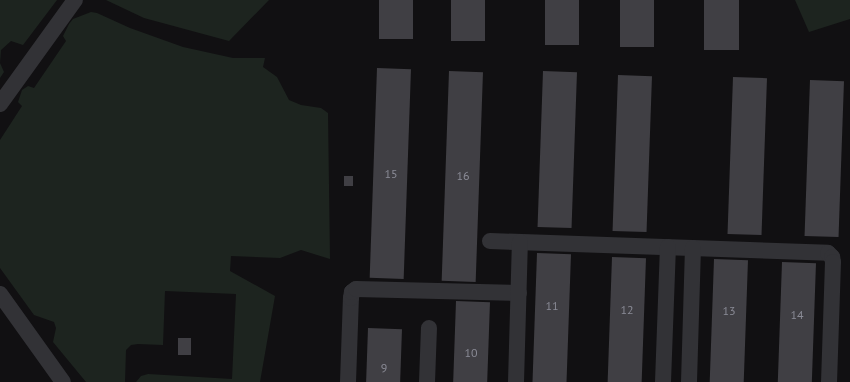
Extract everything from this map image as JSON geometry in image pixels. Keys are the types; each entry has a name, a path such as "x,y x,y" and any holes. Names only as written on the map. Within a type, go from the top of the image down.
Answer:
{"street":[{"path":"0,104 75,0"},
{"path":"490,241 821,252 832,257 829,382"},
{"path":"516,382 520,242"},
{"path":"663,382 668,247"},
{"path":"689,382 693,248"},
{"path":"348,382 350,298 352,292 356,289 519,293"},
{"path":"0,294 63,382"},
{"path":"427,382 429,328"}],"shaded area":[{"path":"0,0 57,0 23,45 11,41 1,50 0,63"},
{"path":"106,0 269,0 229,41 144,18"},
{"path":"795,0 850,0 850,19 809,32"},
{"path":"91,12 183,47 233,58 265,58 263,67 277,77 289,100 301,105 321,108 328,113 330,259 301,250 280,258 231,256 230,271 275,296 260,382 136,382 141,376 148,374 232,379 236,294 165,291 163,345 131,345 126,350 125,382 86,382 53,342 56,328 54,322 34,315 0,268 0,140 22,106 18,102 22,90 28,86 34,88 66,41 63,36 73,19"},
{"path":"0,63 4,72 0,78"}],"building":[{"path":"379,0 413,0 413,39 379,39"},
{"path":"451,0 485,0 485,41 451,41"},
{"path":"545,0 579,0 579,45 545,45"},
{"path":"620,0 654,0 654,47 620,47"},
{"path":"704,0 739,0 739,50 704,50"},
{"path":"377,68 411,69 404,279 370,278"},
{"path":"449,71 483,72 476,282 442,281"},
{"path":"543,71 577,72 572,228 538,227"},
{"path":"618,75 652,76 647,232 613,231"},
{"path":"733,77 767,78 762,235 728,234"},
{"path":"810,80 844,81 839,237 805,236"},
{"path":"344,176 353,176 353,186 344,186"},
{"path":"537,253 571,254 567,382 532,382"},
{"path":"612,257 646,258 642,382 608,382"},
{"path":"714,259 748,260 744,382 710,382"},
{"path":"782,262 816,263 812,382 778,382"},
{"path":"456,301 490,302 487,382 453,382"},
{"path":"368,328 402,329 400,382 366,382"},
{"path":"178,338 191,338 191,355 178,355"}]}
